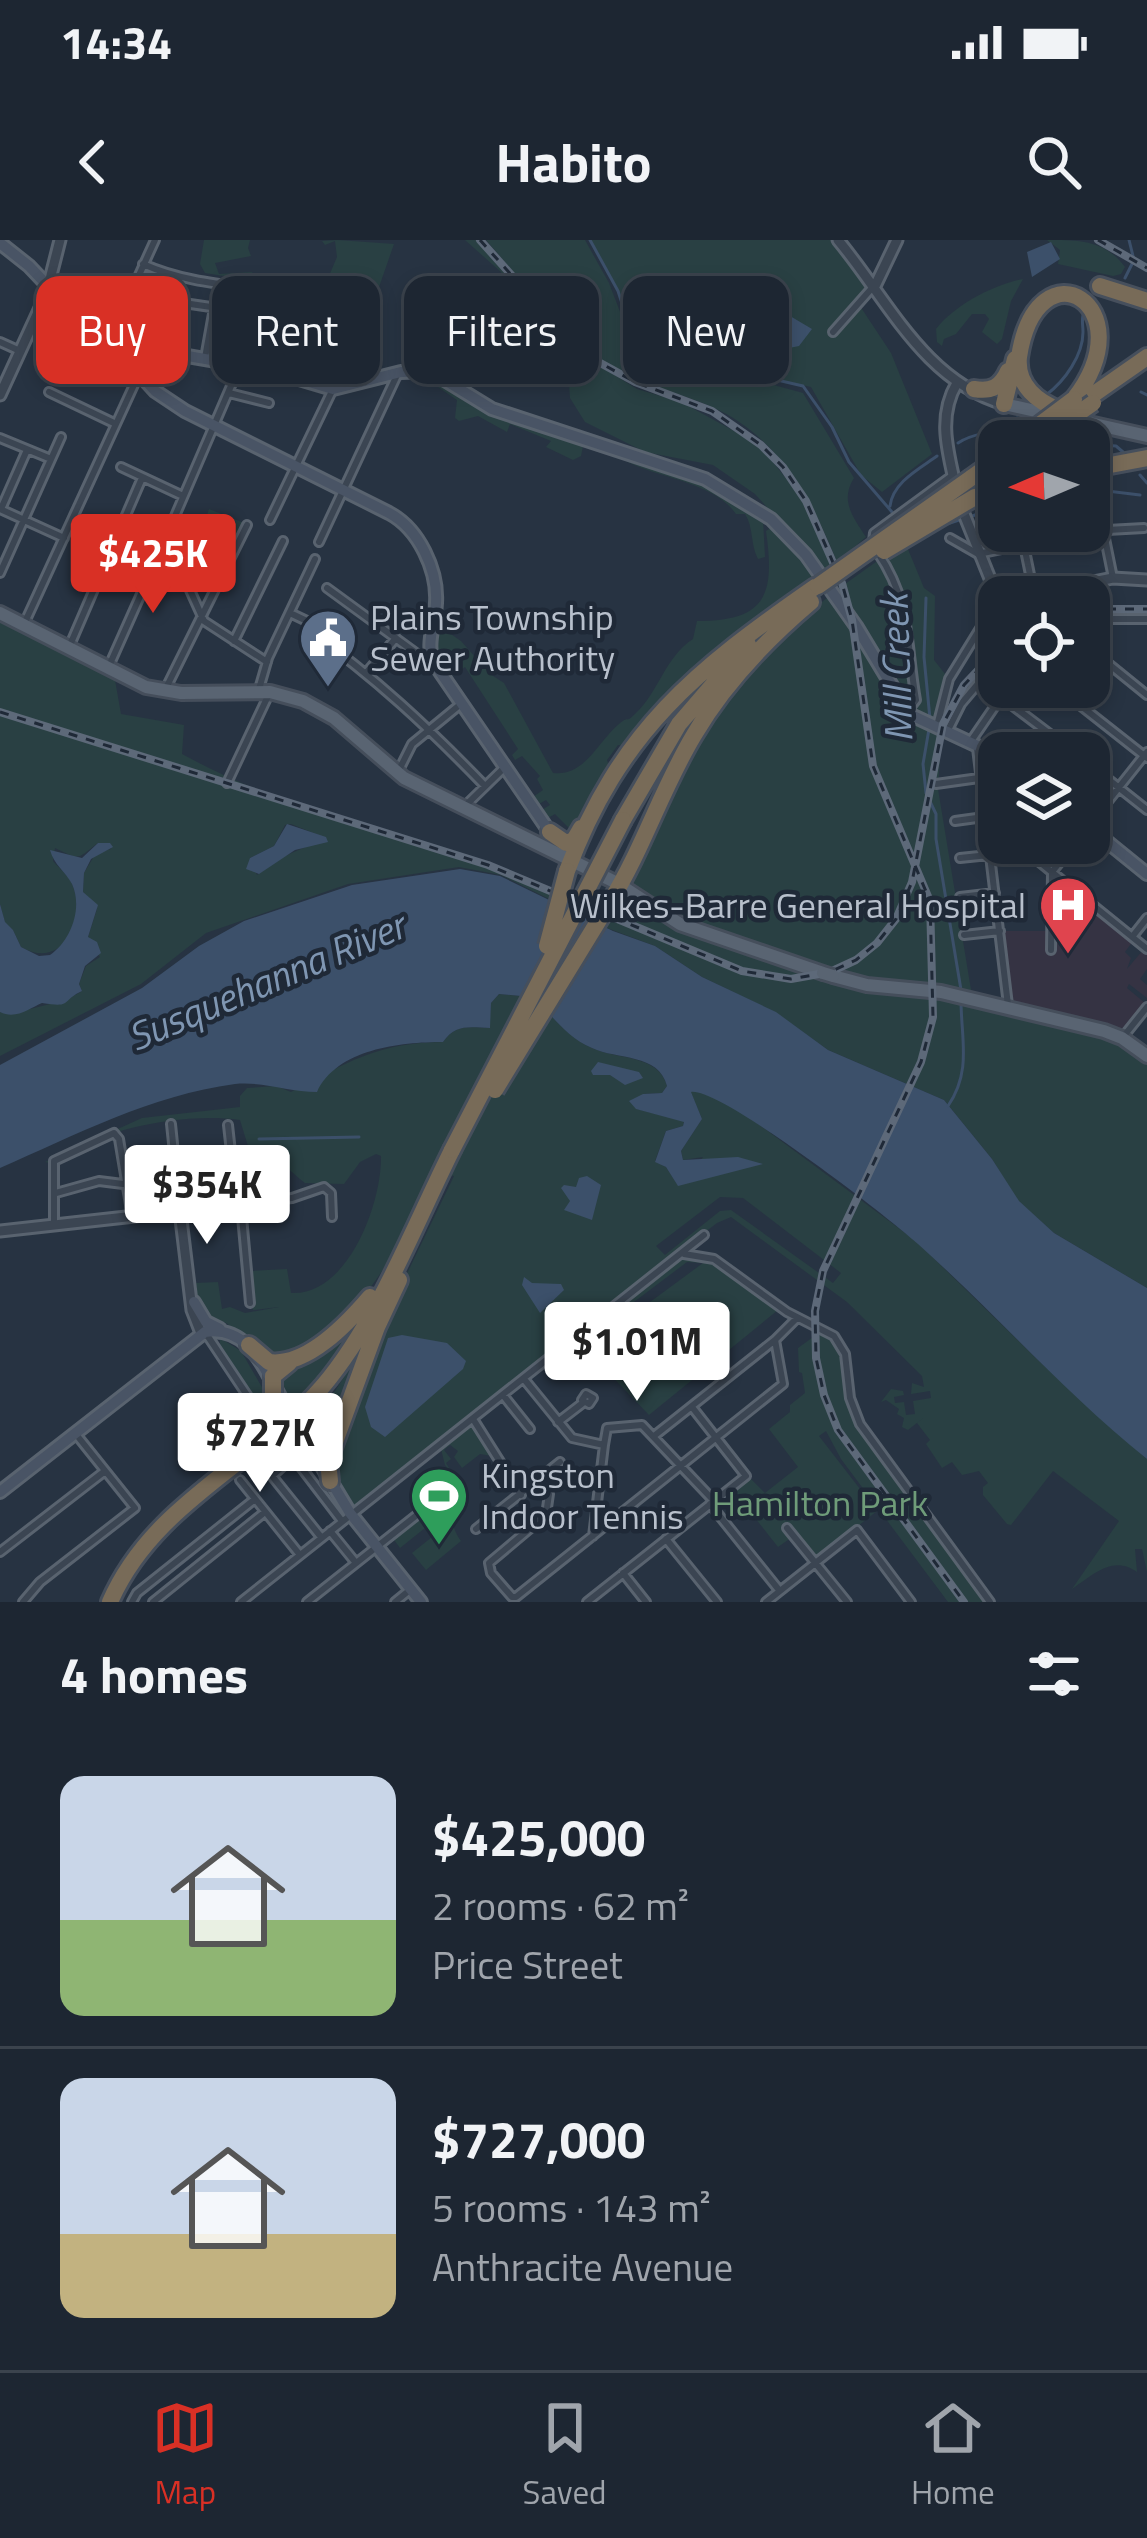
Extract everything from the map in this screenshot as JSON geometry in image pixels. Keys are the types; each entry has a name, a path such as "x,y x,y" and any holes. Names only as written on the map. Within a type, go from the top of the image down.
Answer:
{"highway":[{"path":"965,386 992,389 1001,383 1036,299 1069,281 1088,282 1147,301"},
{"path":"1005,402 1034,309 1053,291 1074,286 1092,289 1115,312"},
{"path":"1005,402 1022,331"},
{"path":"1078,404 1117,346"},
{"path":"1019,357 1021,375 1041,402 1078,404"},
{"path":"1058,420 1147,361"},
{"path":"1110,466 1147,461"},
{"path":"507,1042 626,822 695,711 761,638 818,589 868,561 978,475"},
{"path":"330,1481 328,1461 377,1327 546,949 562,842 574,840 639,736 727,649 978,478"},
{"path":"970,482 978,483"},
{"path":"277,1396 277,1371 348,1322 375,1290 455,1151 623,887 692,737 741,669 818,589"},
{"path":"564,852 588,824 598,802"},
{"path":"113,1602 132,1561 170,1516 304,1406 342,1362 626,822"},
{"path":"113,1602 165,1528 305,1412 337,1376 361,1341 427,1217"},
{"path":"249,1345 269,1362 295,1359"},
{"path":"298,1439 327,1445 339,1431"}],"main road":[{"path":"0,243 38,276"},
{"path":"188,356 212,360"},
{"path":"318,384 331,388 419,370 437,374 492,409 694,474 786,533 826,580 906,712 978,748"},
{"path":"148,384 214,428 402,521 428,559 436,585 429,650 436,668 464,701 564,852"},
{"path":"1005,402 1078,404 1147,433"},
{"path":"1005,402 1147,433"},
{"path":"0,613 107,669 165,691 264,692 294,698 324,712 397,773 564,852 669,917 702,931 867,985 951,994 1122,1038 1147,1056"},
{"path":"1110,843 1147,874"},
{"path":"194,1302 206,1322 249,1345 346,1517"},
{"path":"2,1487 203,1334 229,1332"},
{"path":"203,1334 223,1334 239,1341 277,1396"},
{"path":"298,1439 330,1481 346,1517 421,1602"}],"street":[{"path":"52,276 60,240"},
{"path":"138,276 154,240"},
{"path":"838,240 924,354 965,386 1005,402"},
{"path":"833,332 875,286 897,240"},
{"path":"143,264 173,277 212,283"},
{"path":"0,395 36,316"},
{"path":"205,359 212,319"},
{"path":"0,342 20,351"},
{"path":"319,542 398,373"},
{"path":"24,626 134,384"},
{"path":"107,669 232,384"},
{"path":"271,520 332,384"},
{"path":"965,386 1005,402"},
{"path":"965,386 944,416 970,482 978,554 987,576"},
{"path":"49,392 116,424"},
{"path":"229,393 269,403"},
{"path":"0,573 61,437"},
{"path":"0,438 51,459"},
{"path":"27,449 0,509 64,538"},
{"path":"121,467 184,496"},
{"path":"69,649 142,478"},
{"path":"906,712 916,700 906,612 872,536 896,516 970,482"},
{"path":"165,691 247,525"},
{"path":"1110,528 1144,528"},
{"path":"166,538 203,620 267,662"},
{"path":"950,538 978,554 986,552"},
{"path":"234,641 283,541"},
{"path":"1107,552 1113,578"},
{"path":"108,557 148,574"},
{"path":"227,783 264,692 267,662 315,559"},
{"path":"1110,579 1147,580"},
{"path":"328,588 436,668"},
{"path":"290,613 430,728 484,786"},
{"path":"1110,619 1147,619"},
{"path":"933,728 950,676 978,631"},
{"path":"367,672 396,638"},
{"path":"1110,665 1147,694"},
{"path":"933,728 978,684"},
{"path":"397,773 409,748 464,701"},
{"path":"978,772 974,746 995,708"},
{"path":"1014,708 1047,732"},
{"path":"1084,708 1146,755 1110,798"},
{"path":"465,806 506,766"},
{"path":"936,784 978,778"},
{"path":"1110,781 1147,810"},
{"path":"955,820 978,818"},
{"path":"960,858 978,856"},
{"path":"990,864 1009,1009"},
{"path":"1042,864 1147,949"},
{"path":"1051,950 1052,872 1058,864"},
{"path":"959,897 994,892"},
{"path":"1132,937 1147,918"},
{"path":"964,935 1000,931"},
{"path":"1122,1038 1147,1007"},
{"path":"171,1124 192,1310 203,1334 269,1428"},
{"path":"227,1125 250,1304"},
{"path":"54,1225 54,1162 114,1133 133,1217"},
{"path":"175,1162 232,1158"},
{"path":"56,1193 99,1181 124,1184"},
{"path":"0,1231 239,1206 326,1187 331,1193 332,1217"},
{"path":"242,1602 704,1235"},
{"path":"677,1256 696,1253 714,1259 797,1318 838,1340 860,1424 990,1602"},
{"path":"190,1288 203,1334"},
{"path":"654,1436 797,1318"},
{"path":"549,1494 546,1515 489,1563 508,1594 517,1597 783,1384 775,1340"},
{"path":"524,1379 572,1438 604,1445"},
{"path":"503,1395 530,1429"},
{"path":"558,1422 584,1402"},
{"path":"587,1602 746,1476 692,1407"},
{"path":"473,1419 521,1495"},
{"path":"593,1536 608,1428 642,1425 682,1465 779,1596"},
{"path":"23,1602 40,1582 135,1508 75,1433"},
{"path":"298,1439 293,1457 272,1476 321,1537"},
{"path":"293,1457 346,1517"},
{"path":"476,1529 560,1462"},
{"path":"0,1552 105,1471"},
{"path":"240,1480 300,1555"},
{"path":"132,1602 255,1499"},
{"path":"307,1602 427,1507"},
{"path":"153,1602 265,1512"},
{"path":"787,1528 847,1602"},
{"path":"766,1602 857,1530 911,1602"},
{"path":"330,1531 356,1563"},
{"path":"666,1539 717,1602"},
{"path":"623,1574 646,1602"},
{"path":"395,1602 411,1589"}],"shaded area":[{"name":"Wilkes-Barre General Hospital","path":"1055,879 1133,941 1125,952 1131,958 1127,969 1143,950 1147,954 1147,969 1140,979 1147,985 1147,998 1129,984 1127,988 1145,1003 1120,1034 1013,1006 1003,931 1053,931"}],"green space":[{"path":"204,240 250,240 251,256 215,263 219,274 253,272 247,276 205,273 200,264"},
{"path":"338,240 394,244 380,284 380,276 329,276 337,257 335,241 325,245 322,241"},
{"path":"465,240 476,240 508,276"},
{"path":"486,240 585,240 623,319 623,373 599,359 599,276 517,276"},
{"path":"590,240 832,240 869,285 856,300 891,353 932,454 882,492 861,475 811,387 789,382 789,276 623,276 623,302"},
{"path":"1047,240 1100,247 1125,267 1113,276 1058,264 1060,250"},
{"path":"1023,279 997,344 982,332 989,319 985,314 972,314 942,346 937,342 936,329 953,312 987,291"},
{"path":"599,365 623,384 681,402 758,444 803,499 833,565 825,572 755,494 713,465 645,452 585,422 570,398 569,384 599,384"},
{"path":"434,384 445,384 483,407 584,441 581,456 573,460 546,447 551,441 510,424 507,432 478,416 459,421 455,418 457,400"},
{"path":"649,384 770,384 803,393 854,478 848,501 866,537 837,562 804,493 774,452 735,419"},
{"path":"632,456 685,473 763,519 765,557 758,559 745,514 736,514 700,487 624,460"},
{"path":"209,509 244,523 217,581 198,543"},
{"path":"774,526 820,578 627,746 618,745 607,760 610,769 573,833 563,835 569,828 555,814 546,819 540,811 550,805 546,800 537,805 533,797 543,790 540,776 522,756 515,760 512,755 518,749 465,667 458,672 434,651 436,624 504,683 553,773 564,773 583,763 643,705 676,655 693,639 697,621 739,616 761,600 769,572 766,531"},
{"path":"905,542 924,588 935,596 934,660 945,674 938,789 973,1002 1118,1039 1147,1060 1147,1288 1054,1233 1018,1201 992,1159 944,1100 828,1050 775,1012 702,977 655,946 599,925 697,736 739,679 790,628"},
{"path":"0,621 115,680 121,714 184,725 182,754 227,777 557,894 555,902 501,875 459,867 348,884 206,933 141,984 0,1056 0,1012 30,1009 76,995 82,991 79,984 86,966 100,957 88,937 97,909 83,892 84,873 96,853 111,849 110,843 98,843 78,856 55,848 53,861 70,881 77,911 69,937 50,952 21,947 5,923 0,904","holes":["285,825 326,838 278,859 257,875 250,858 274,846"]},
{"path":"499,994 531,997 583,1043 655,1068 667,1086 662,1093 643,1094 637,1109 684,1121 683,1126 666,1131 655,1161 666,1167 678,1185 703,1157 683,1160 681,1151 702,1119 690,1091 699,1090 738,1109 916,1241 1147,1459 1147,1572 1142,1549 1135,1549 1137,1572 1112,1566 1072,1589 1119,1521 1053,1471 1011,1525 1007,1524 983,1495 988,1483 979,1471 962,1475 952,1462 942,1468 917,1423 927,1415 908,1430 902,1427 899,1409 886,1400 881,1402 891,1389 903,1391 904,1395 894,1397 895,1403 904,1402 906,1415 915,1414 913,1401 931,1398 930,1391 911,1394 912,1383 924,1387 922,1376 847,1302 731,1217 717,1223 352,1508 331,1472 385,1319 454,1176 435,1174 391,1257 355,1307 308,1346 279,1360 226,1323 206,1316 196,1283 218,1282 222,1309 245,1313 279,1307 253,1310 250,1271 287,1269 291,1293 311,1290 329,1279 345,1263 368,1221 381,1156 360,1162 344,1184 305,1183 284,1169 264,1177 255,1169 240,1120 217,1118 167,1121 116,1132 45,1162 142,1118 240,1107 240,1096 247,1088 276,1086 291,1092 381,1050 443,1042 463,1028 489,1028 491,1003","holes":["720,1197 743,1198 841,1273 833,1283 731,1210 720,1211 665,1255 656,1246"]},
{"path":"693,1256 708,1259 778,1310 649,1415 600,1364 598,1352 617,1329 612,1313 674,1262","holes":["687,1262 703,1263 627,1319 622,1311"]},
{"path":"368,1304 353,1340 294,1412 280,1393 278,1374"},
{"name":"Hamilton Park","path":"818,1329 837,1349 860,1429 987,1602 948,1602 841,1459 826,1431 819,1436 877,1511 815,1560 795,1535 778,1547 733,1490 749,1477 765,1493 798,1467 769,1429 805,1393 798,1348"},
{"path":"371,1335 332,1436 310,1440 300,1425 335,1391"},
{"path":"220,1338 241,1351 282,1422 274,1428 220,1351"},
{"path":"472,1424 492,1456 480,1454 462,1468 454,1457 458,1451 450,1445 444,1450 455,1478 445,1465 441,1449"},
{"path":"444,1493 461,1541 426,1570 412,1553 432,1537 425,1528 400,1548 392,1537"}],"water":[{"path":"1051,242 1060,259 1032,277 1027,252"},
{"path":"789,316 812,329 799,346 789,348"},
{"path":"287,824 326,837 328,842 295,850 259,874 246,869 250,858 274,846"},
{"path":"98,843 113,847 91,859 84,873 83,892 98,905 88,937 97,942 101,953 85,966 79,984 82,991 63,1004 42,1003 17,1014 0,1012 0,904 21,947 39,956 50,955 69,933 76,903 72,884 50,850 82,858"},
{"name":"Susquehanna River","path":"460,869 500,876 613,931 655,946 702,977 776,1012 828,1050 944,1100 1019,1201 1054,1233 1147,1288 1147,1459 901,1230 768,1131 708,1096 691,1092 702,1119 681,1151 683,1160 738,1157 763,1164 678,1186 666,1167 655,1162 666,1131 684,1122 636,1109 629,1101 662,1093 667,1086 663,1075 636,1059 583,1043 531,997 499,994 491,1003 490,1028 463,1028 443,1042 390,1046 354,1057 326,1078 317,1092 245,1083 204,1089 114,1118 0,1168 0,1065 142,988 199,946 244,921 352,885"},
{"path":"598,1062 639,1072 643,1078 625,1085 610,1075 593,1075"},
{"path":"587,1176 601,1185 592,1220 564,1210 570,1201 561,1188 576,1187 579,1178"},
{"path":"524,1277 532,1283 561,1284 564,1290 540,1313 522,1285"},
{"path":"402,1335 447,1343 466,1361 463,1369 385,1437 371,1427 365,1407 388,1338"}],"waterway":[{"name":"Mill Creek","path":"590,240 618,291 629,325 721,367 803,386 849,462 892,512"},
{"path":"1125,278 1134,260 1129,240"},
{"path":"1046,395 1076,358 1084,312"},
{"path":"1141,392 1147,395"},
{"path":"958,443 1017,418"},
{"path":"1110,446 1123,452"},
{"path":"890,506 901,483 937,456"},
{"path":"1140,475 1147,483"},
{"path":"1110,491 1140,495"},
{"path":"972,516 978,514"},
{"path":"944,525 959,520"},
{"name":"Mill Creek","path":"926,598 924,657 930,719"},
{"name":"Mill Creek","path":"929,729 923,764 926,793 936,814 961,990"},
{"name":"Mill Creek","path":"948,1106 963,1067 961,1000"},
{"path":"259,1139 359,1137"}],"railway":[{"path":"480,240 566,336 593,359 635,382 712,411 761,445 806,501 842,583 852,620 873,766 930,901 933,1017 921,1062 823,1271 815,1311 816,1358 838,1430 964,1602"},
{"path":"1098,240 1147,268"},
{"path":"1110,609 1147,609"},
{"path":"0,712 488,865 742,971 791,979 830,972 856,960 896,919 912,882 943,724 964,685 978,670"}],"place":[{"name":"Plains Township Sewer Authority","path":"328,689"},
{"name":"Wilkes-Barre General Hospital","path":"1068,956"},
{"name":"Kingston Indoor Tennis","path":"439,1547"}]}
